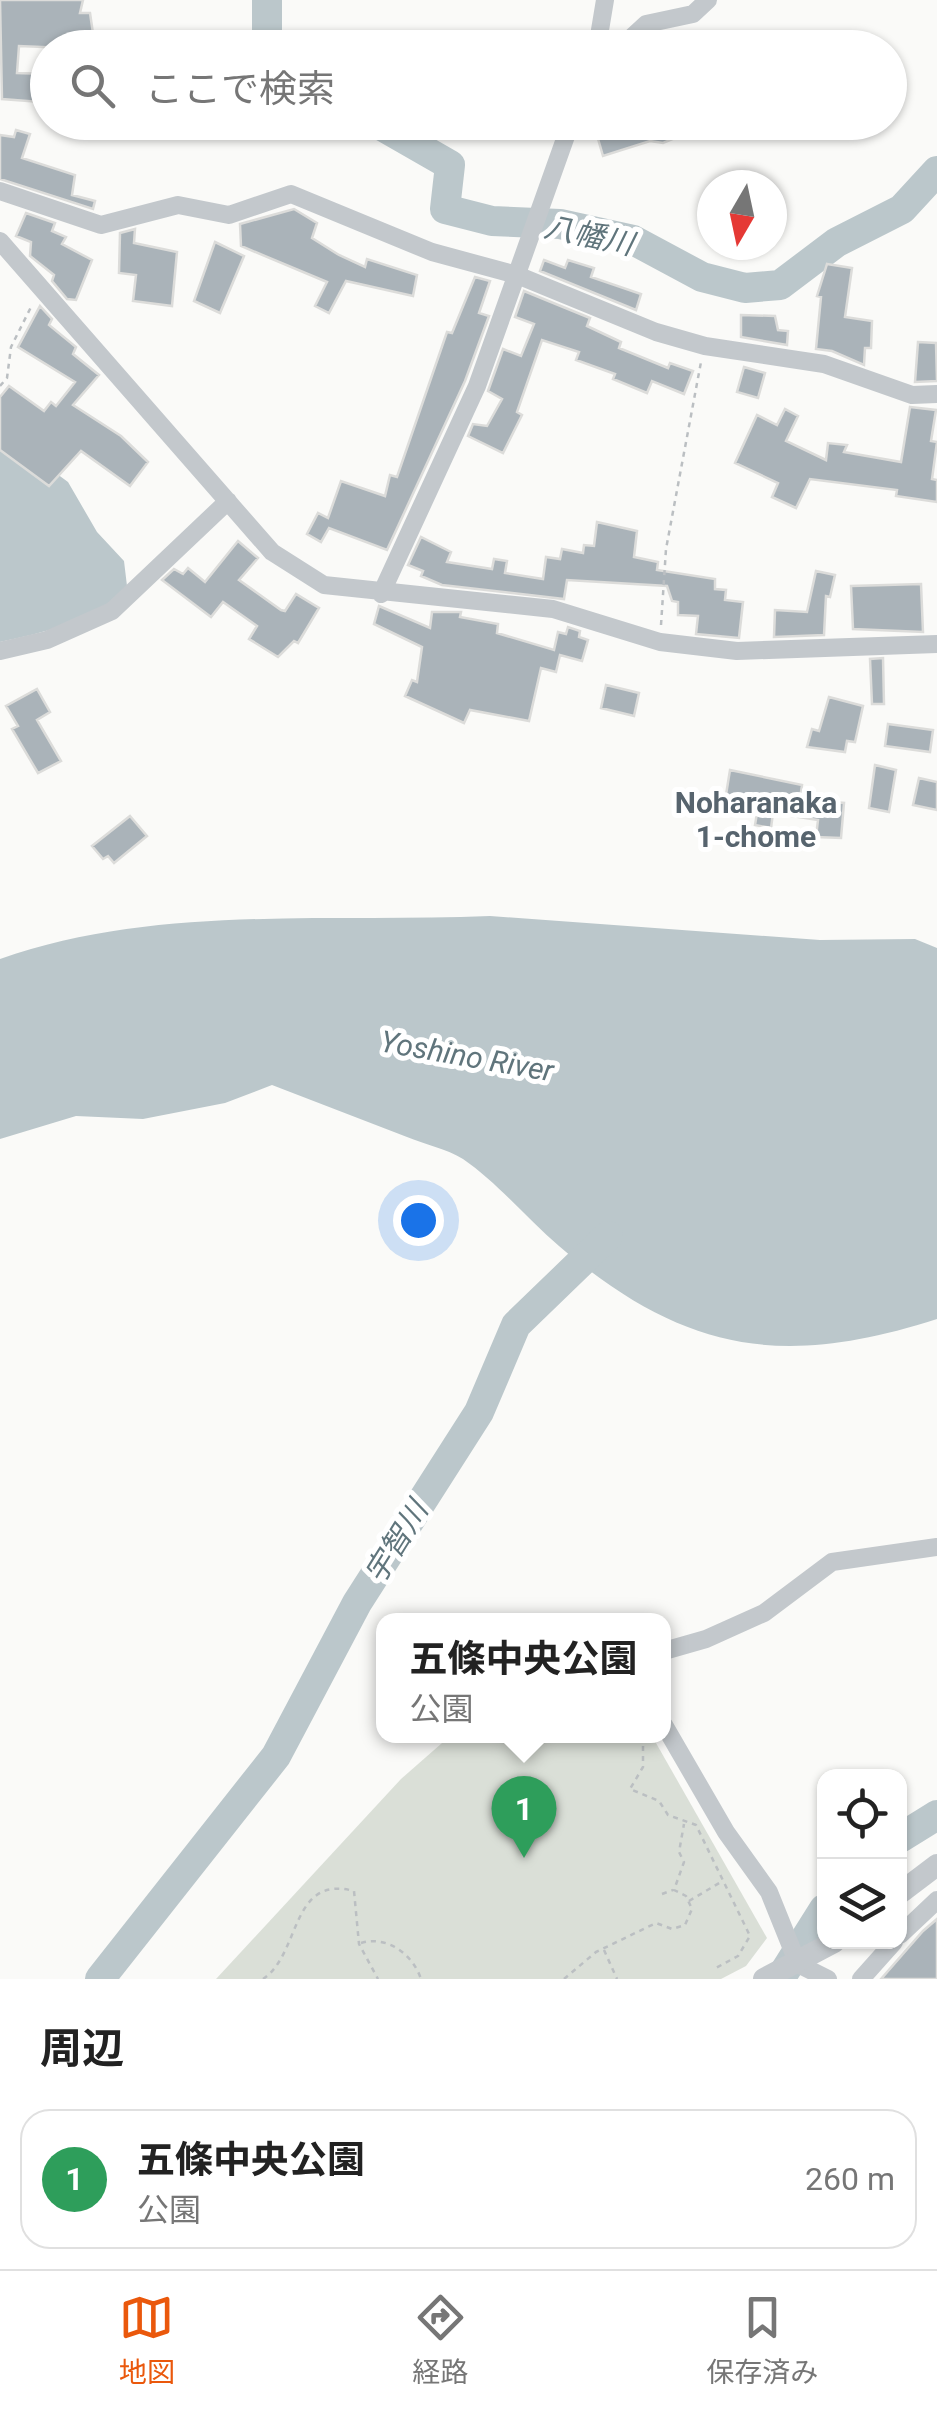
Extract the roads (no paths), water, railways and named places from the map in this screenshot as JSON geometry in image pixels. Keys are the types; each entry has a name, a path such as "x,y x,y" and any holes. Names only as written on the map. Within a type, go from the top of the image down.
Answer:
{"street":[{"path":"600,30 605,0"},
{"path":"640,30 646,24 693,14 708,0"},
{"path":"381,594 478,386 564,140"},
{"path":"0,191 101,225 178,205 229,215 291,194 432,252 517,275 656,332 705,346 824,364 912,395 937,394"},
{"path":"0,241 272,552 324,585 381,594 554,609 660,642 737,651 937,644"},
{"path":"0,652 47,640 112,612 228,500"},
{"path":"671,1649 706,1639 764,1612 832,1562 937,1547"},
{"path":"671,1736 726,1832 770,1892 802,1970 828,1979"},
{"path":"907,1888 937,1864"},
{"path":"907,1928 937,1900"},
{"path":"764,1979 802,1970 826,1949"},
{"path":"860,1979 888,1949"}],"water":[{"path":"0,432 68,482 97,532 124,561 127,586 86,617 0,642"},
{"name":"Yoshino River","path":"490,916 820,940 915,939 937,948 937,1319 830,1344 782,1346 736,1341 692,1329 605,1282 463,1159 272,1085 225,1103 143,1119 76,1116 0,1139 0,959 59,942 181,923"}],"waterway":[{"name":"八幡川","path":"267,0 267,30"},
{"name":"八幡川","path":"406,140 450,165 445,209 492,221 560,224 633,240 702,277 745,288 780,285 837,242 902,209 937,171"},
{"name":"宇智川","path":"100,1979 276,1756 357,1603 479,1412 516,1325 608,1236"},
{"path":"907,1834 937,1815"},
{"path":"780,1979 817,1920"}],"place":[{"name":"五條中央公園","path":"524,1858"}],"district":[{"name":"Noharanaka 1-chome","path":"756,819"}]}
